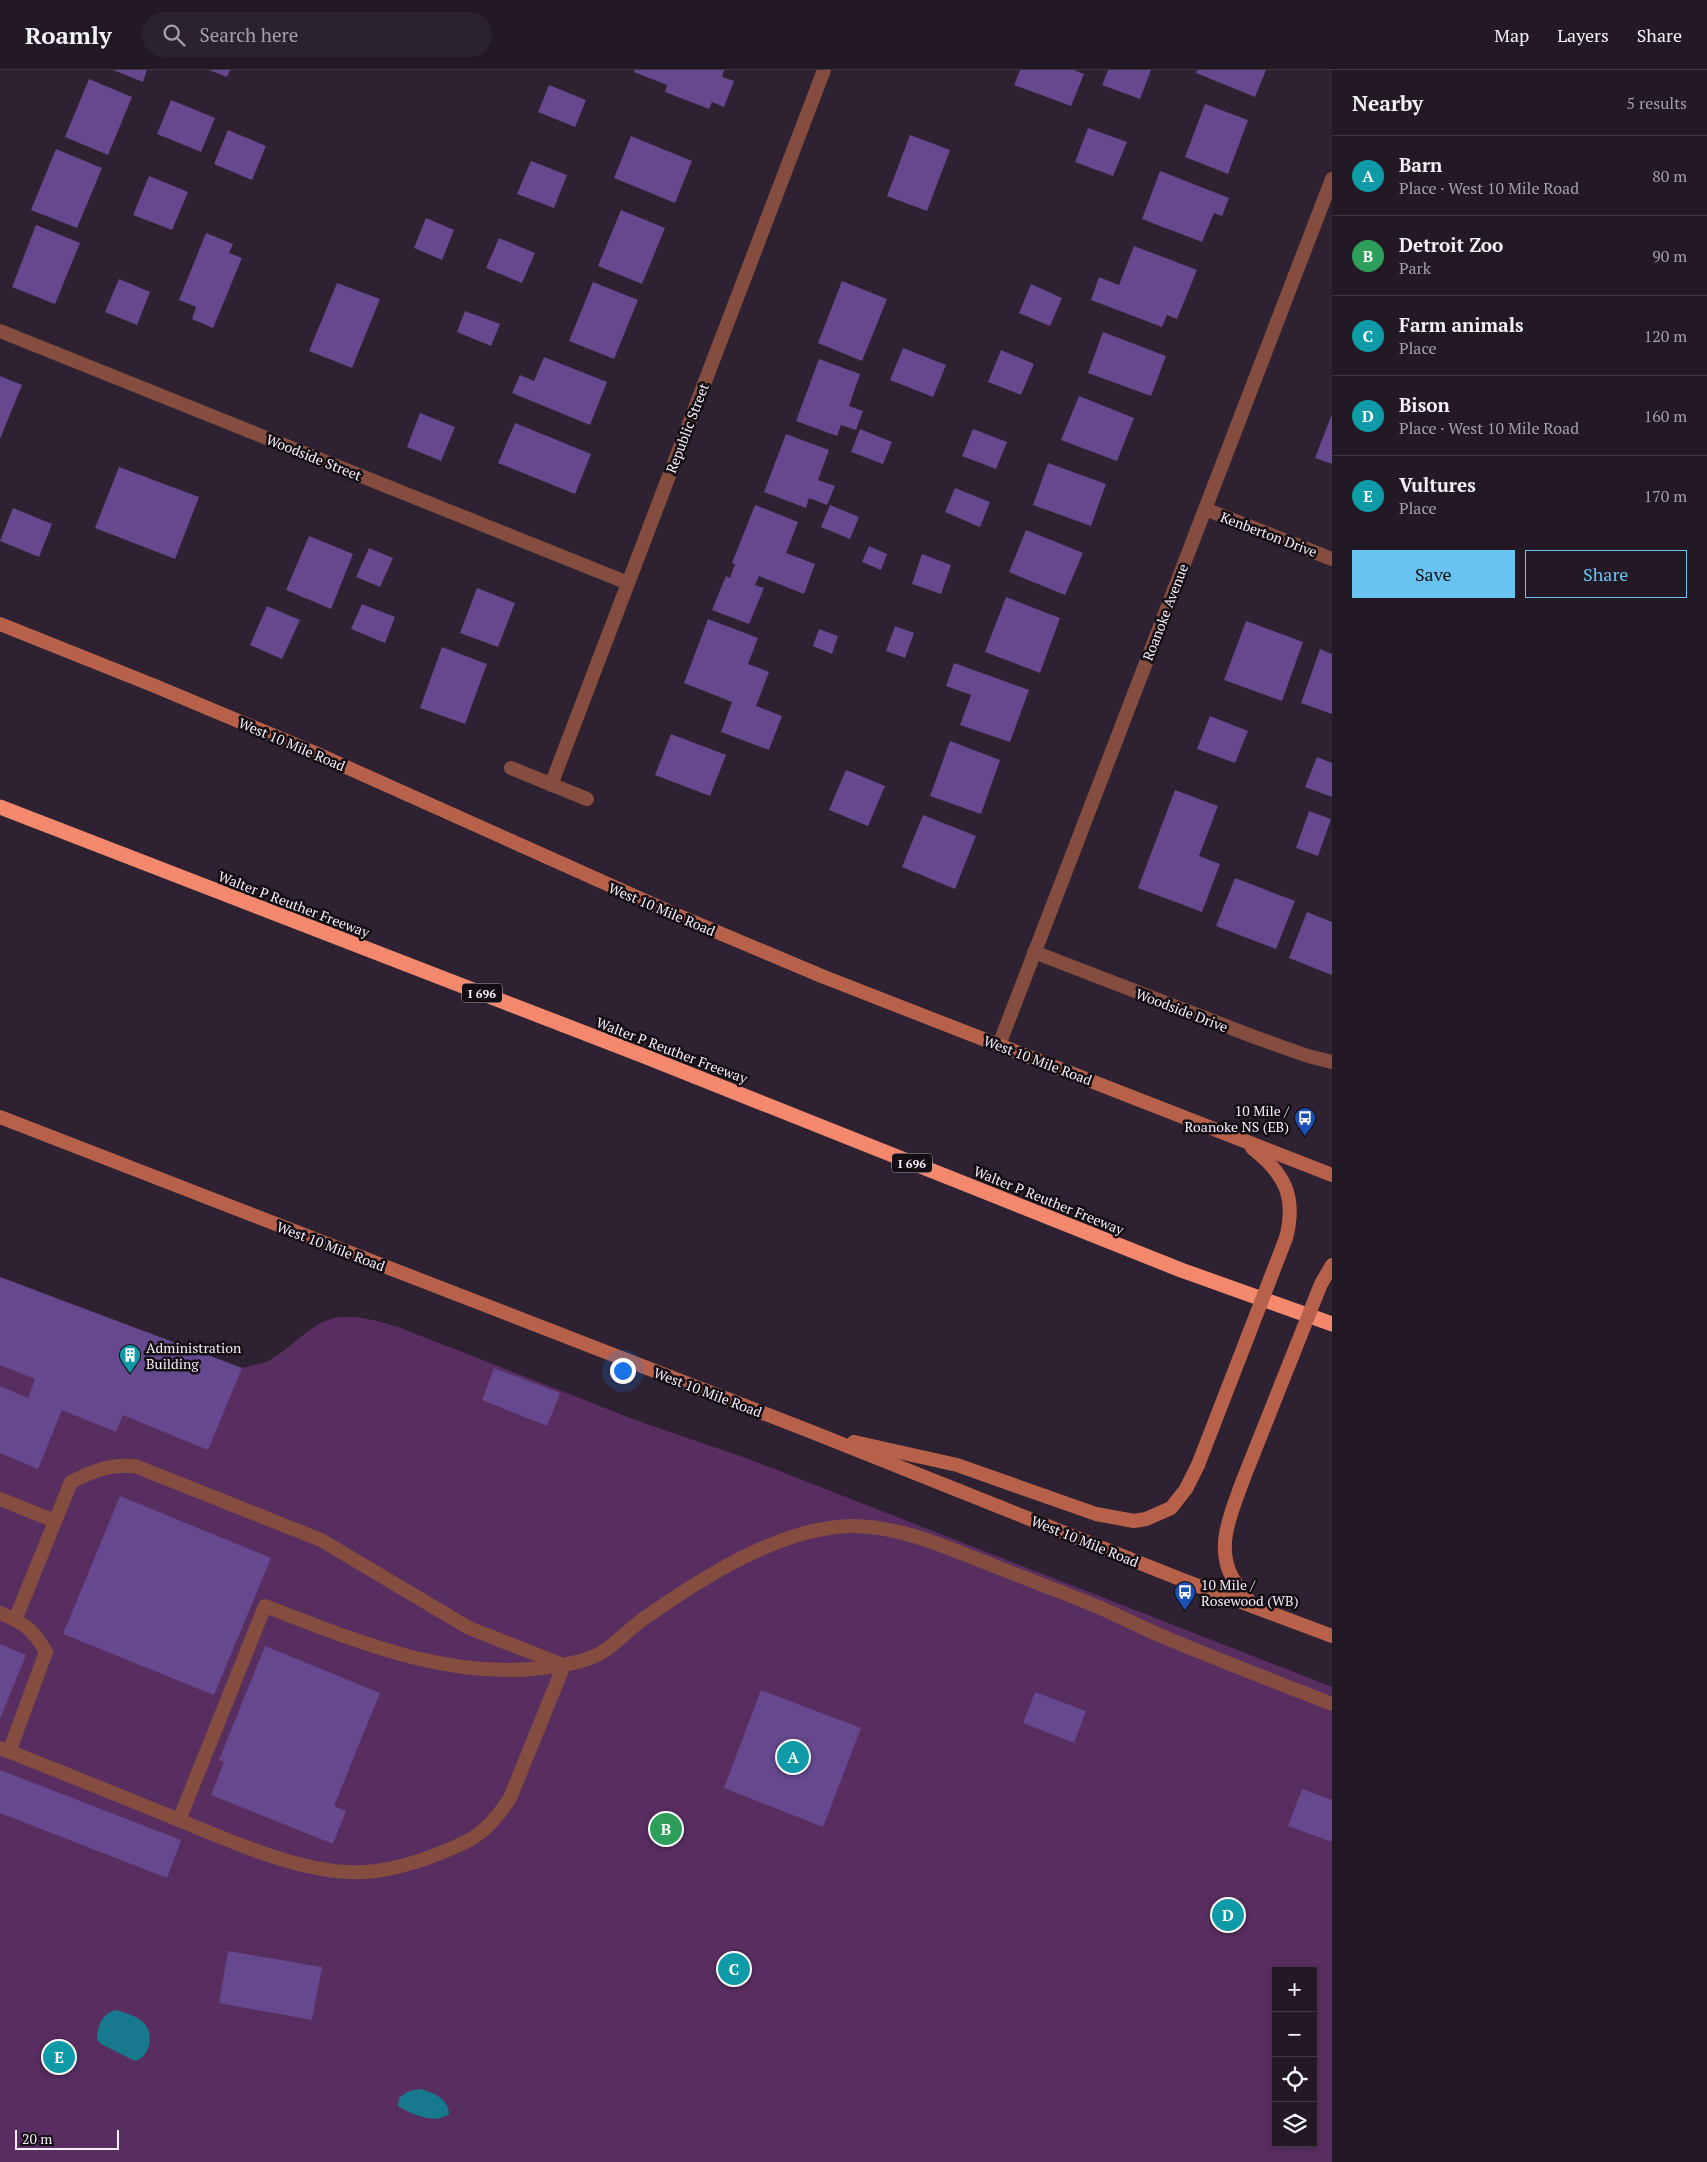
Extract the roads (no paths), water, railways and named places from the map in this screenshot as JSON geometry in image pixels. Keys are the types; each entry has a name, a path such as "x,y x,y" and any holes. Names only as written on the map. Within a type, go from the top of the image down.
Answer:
{"highway":[{"name":"Walter P Reuther Freeway","path":"0,807 644,1056 1181,1270 1332,1324"}],"main road":[{"name":"West 10 Mile Road","path":"0,624 156,686 315,753 690,921 824,977 1332,1175"},
{"name":"West 10 Mile Road","path":"0,1117 1332,1636"},
{"path":"812,1432 957,1465 1096,1514 1134,1520 1146,1519 1171,1508 1186,1489 1198,1465 1286,1238 1290,1213 1288,1192 1273,1166 1242,1140"},
{"path":"1253,1606 1232,1577 1226,1562 1226,1532 1243,1480 1321,1284 1332,1265"}],"street":[{"name":"Republic Street","path":"551,785 824,70"},
{"name":"Roanoke Avenue","path":"999,1045 1332,179"},
{"name":"Woodside Street","path":"0,331 628,582"},
{"name":"Kenberton Drive","path":"1205,509 1332,559"},
{"path":"511,768 587,799"},
{"name":"Woodside Drive","path":"1034,952 1257,1038 1308,1056 1332,1062"},
{"path":"15,1620 70,1482 96,1470 117,1464 135,1466 321,1540 469,1628 564,1665"},
{"path":"0,1499 55,1521"},
{"path":"179,1820 264,1606 386,1650 442,1664 497,1670 526,1670 564,1665 598,1654 646,1616 757,1550 804,1533 829,1528 878,1527 942,1546 1100,1608 1169,1640 1332,1704"},
{"path":"0,1613 15,1620 36,1634 46,1652 4,1750 179,1820 281,1858 322,1869 363,1872 407,1866 465,1844 482,1832 498,1816 510,1798 564,1665"}],"water":[{"path":"116,2010 130,2014 142,2021 149,2032 148,2049 145,2054 135,2061 101,2044 97,2040 101,2021 107,2014"},
{"path":"420,2089 435,2094 443,2100 449,2114 437,2119 423,2117 398,2106 399,2098 409,2092"}],"place":[{"name":"10 Mile / Roanoke NS (EB)","path":"1305,1137"},
{"name":"Administration Building","path":"130,1374"},
{"name":"10 Mile / Rosewood (WB)","path":"1185,1611"},
{"name":"Barn","path":"793,1757"},
{"name":"Detroit Zoo","path":"666,1829"},
{"name":"Bison","path":"1228,1915"},
{"name":"Farm animals","path":"734,1969"},
{"name":"Vultures","path":"59,2057"}]}
